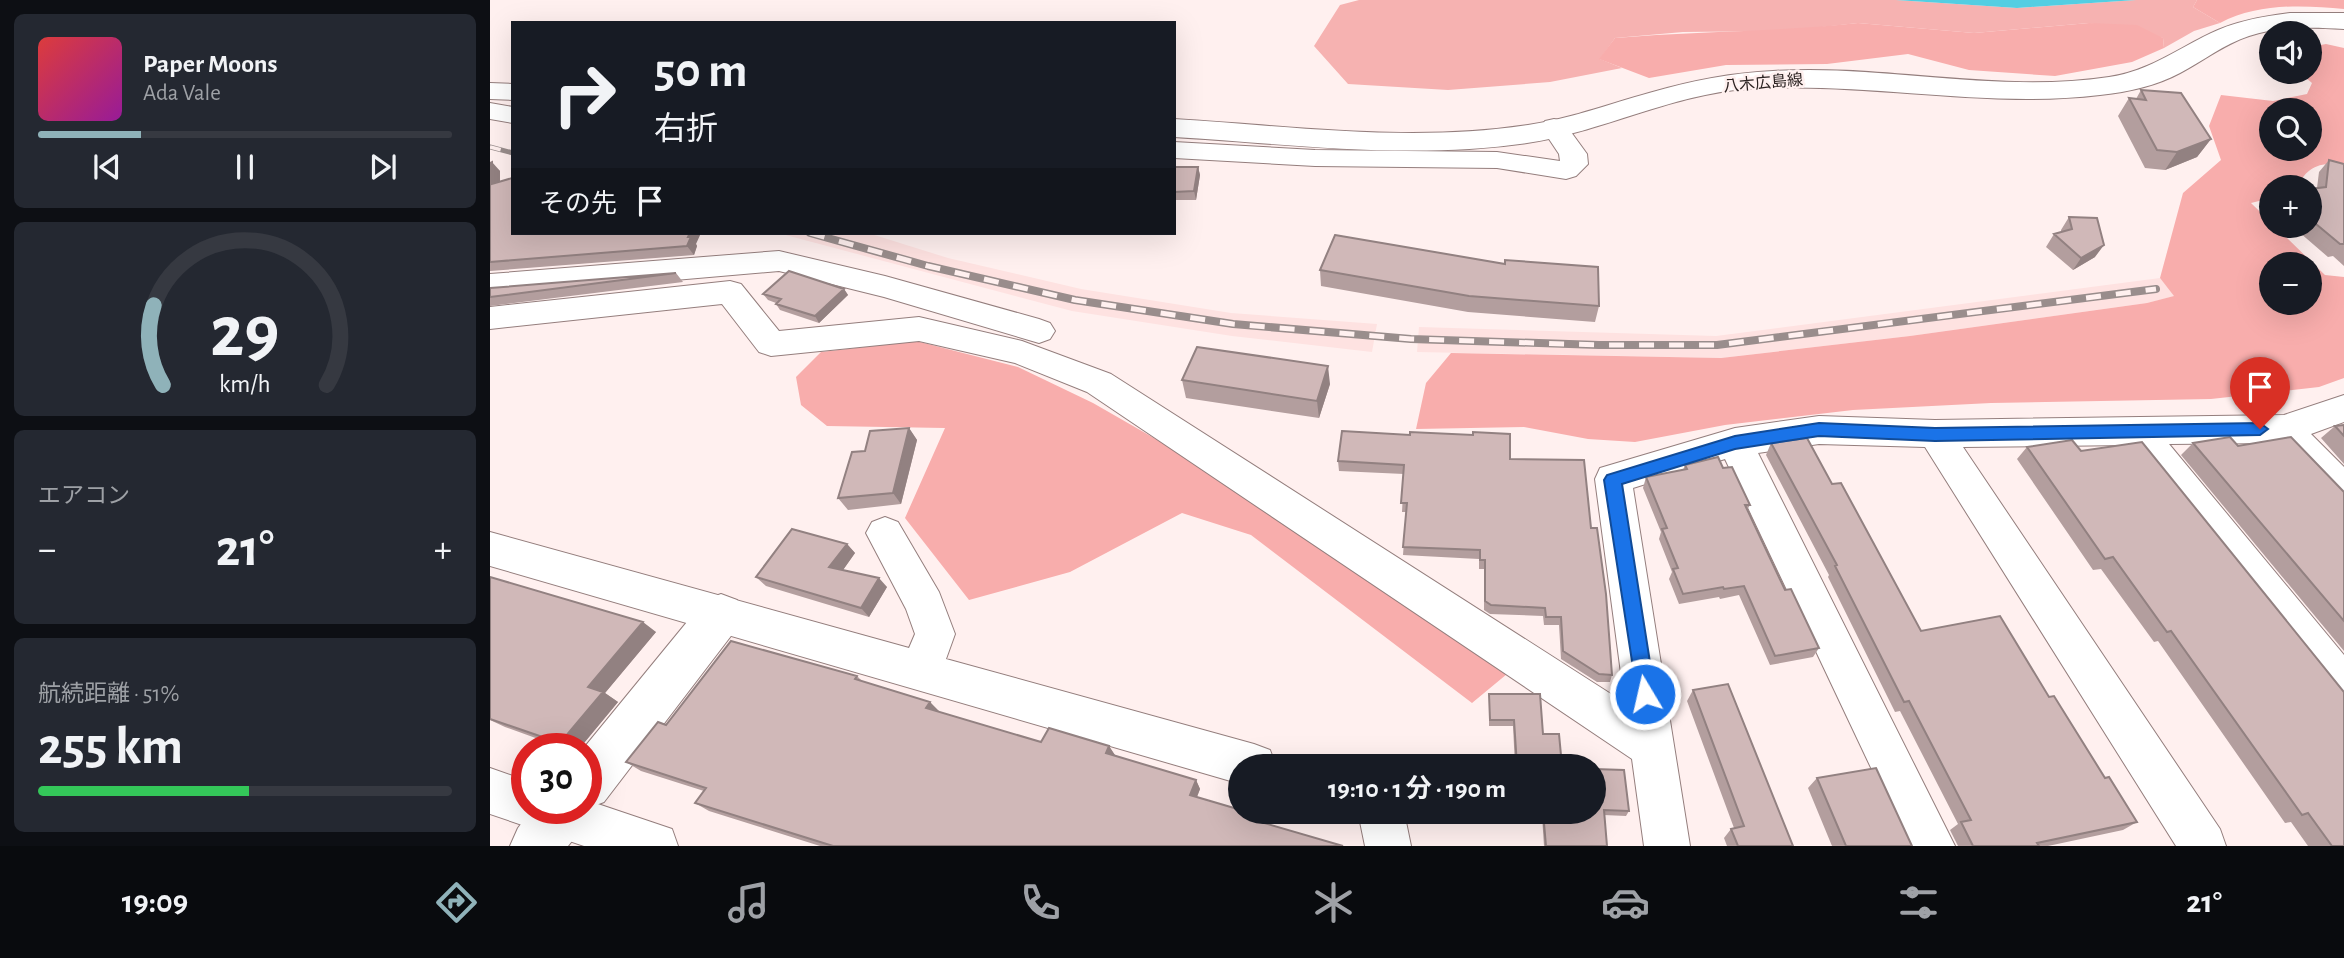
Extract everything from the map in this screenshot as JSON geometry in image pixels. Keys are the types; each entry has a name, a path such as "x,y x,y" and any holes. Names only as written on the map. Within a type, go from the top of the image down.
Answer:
{"main road":[{"name":"八木広島線","path":"1176,128 1427,141 1475,140 1531,133 1682,92 1740,81 1821,78 2011,90 2089,88 2129,82 2169,68 2236,32 2272,22 2309,19 2344,21"},
{"path":"490,91 511,92"},
{"path":"602,754 721,614"}],"street":[{"path":"490,111 511,115"},
{"path":"1176,150 1315,158 1497,160 1566,170 1574,164 1573,154 1554,127"},
{"path":"490,285 779,261 885,286 1040,331"},
{"path":"490,317 730,292 771,344 919,329 1022,353 1099,383 1653,747"},
{"path":"1667,846 1613,480 1735,442 1819,430 1935,434 2285,429 2344,408"},
{"path":"2285,429 2344,491"},
{"path":"2136,430 2344,687"},
{"path":"1935,434 2203,846"},
{"path":"1735,442 1932,846"},
{"path":"885,533 925,605 935,634 920,671"},
{"path":"490,549 1228,759"},
{"path":"490,791 511,798"},
{"path":"591,824 655,846"},
{"path":"1383,824 1388,846"}],"shaded area":[{"path":"1359,0 1896,0 2017,8 2136,0 2197,0 2193,7 2220,23 2194,31 2164,48 2163,38 2089,23 1974,33 1858,23 1786,31 1683,32 1615,38 1600,59 1622,68 1550,82 1448,90 1348,84 1314,46 1340,5"},
{"path":"2197,0 2344,0 2344,9 2281,7 2250,12 2220,23 2193,7"},
{"path":"1858,23 1974,33 2089,23 2137,25 2163,38 2164,48 2132,62 2055,76 1969,70 1908,54 1827,64 1726,65 1649,78 1599,59 1615,38"},
{"path":"2322,45 2344,48 2344,164 2322,165 2304,175 2259,175 2259,201 2251,203 2259,211 2259,238 2287,238 2301,252 2259,252 2259,315 2322,315 2322,272 2325,275 2344,277 2344,378 2319,387 2211,399 1991,403 1853,410 1725,425 1635,442 1588,439 1524,427 1416,429 1426,383 1451,353 1721,358 1910,336 2147,303 2174,296 2160,278 2183,193 2221,160 2209,126 2221,95 2259,99 2259,161 2322,161 2322,98 2288,98 2307,94 2312,84 2322,84"},
{"path":"786,235 874,235 948,258 1081,289 1231,313 1377,324 1372,352 1232,336 1072,311"},
{"path":"2160,278 2175,296 2147,303 1910,336 1721,358 1417,352 1419,327 1716,336"},
{"path":"916,341 1018,367 1093,403 1201,465 1507,674 1472,703 1251,535 1182,513 1070,572 969,600 905,518 945,428 827,426 801,405 796,377 821,352"}],"water":[{"path":"1896,0 2136,0 2017,8"}],"building":[{"path":"2141,90 2181,93 2211,139 2177,152 2157,150 2129,98 2146,100"},
{"path":"2329,160 2344,164 2344,244 2340,244 2322,229 2322,188 2326,187"},
{"path":"492,162 492,184 511,178 511,235 691,237 687,246 490,262"},
{"path":"1176,167 1198,167 1194,191 1176,192"},
{"path":"2069,217 2097,218 2104,245 2081,258 2054,234 2072,229"},
{"path":"1335,235 1505,264 1505,260 1598,267 1599,306 1469,296 1320,270"},
{"path":"789,271 844,289 815,316 776,304 781,299 763,294"},
{"path":"676,273 490,297 490,288"},
{"path":"1197,347 1328,366 1317,401 1182,380"},
{"path":"2344,425 2344,436 2335,426"},
{"path":"909,428 893,493 838,498 852,452 865,451 870,431"},
{"path":"1342,431 1410,435 1410,432 1510,434 1510,459 1584,460 1591,528 1597,528 1606,594 1612,675 1599,674 1563,651 1561,617 1546,617 1545,608 1491,605 1485,601 1485,560 1480,560 1480,550 1403,547 1407,503 1401,503 1404,465 1338,461"},
{"path":"2230,437 2238,446 2291,437 2344,492 2344,621 2193,443"},
{"path":"1807,438 1832,484 1841,483 1921,631 2000,616 2049,697 2054,696 2105,778 2109,777 2137,822 2037,843 2039,846 1973,846 1961,822 1971,820 1909,701 1904,702 1835,566 1837,565 1771,443"},
{"path":"2072,440 2081,451 2142,442 2344,692 2344,846 2332,846 2308,813 2302,815 2171,631 2167,632 2113,557 2105,559 2027,447"},
{"path":"1718,457 1723,468 1732,467 1750,505 1745,505 1785,590 1791,589 1819,648 1775,656 1744,586 1683,594 1673,569 1678,568 1662,529 1667,528 1646,477 1687,469 1685,465"},
{"path":"792,529 847,544 829,567 879,578 861,608 756,577"},
{"path":"490,577 643,622 588,687 603,692 568,733 531,733 490,719"},
{"path":"731,641 857,676 855,679 930,702 926,708 1041,742 1049,728 1109,746 1106,753 1196,780 1190,795 1228,806 1228,824 1268,824 1343,846 833,846 695,803 706,788 626,762 658,722 666,725"},
{"path":"1728,684 1793,846 1738,846 1731,829 1744,826 1693,690"},
{"path":"1489,694 1540,694 1543,734 1559,734 1561,754 1516,754 1514,720 1490,720"},
{"path":"1876,768 1912,846 1846,846 1817,778"},
{"path":"1606,769 1624,770 1629,811 1606,810"},
{"path":"1544,824 1605,824 1607,846 1546,846"}],"railway":[{"path":"490,147 511,152"},
{"path":"817,235 928,266 1075,300 1233,324 1411,339 1599,345 1717,345 2156,289"}],"route":[{"path":"1645,694 1613,480 1735,442 1819,430 1935,434 2260,429"}]}
